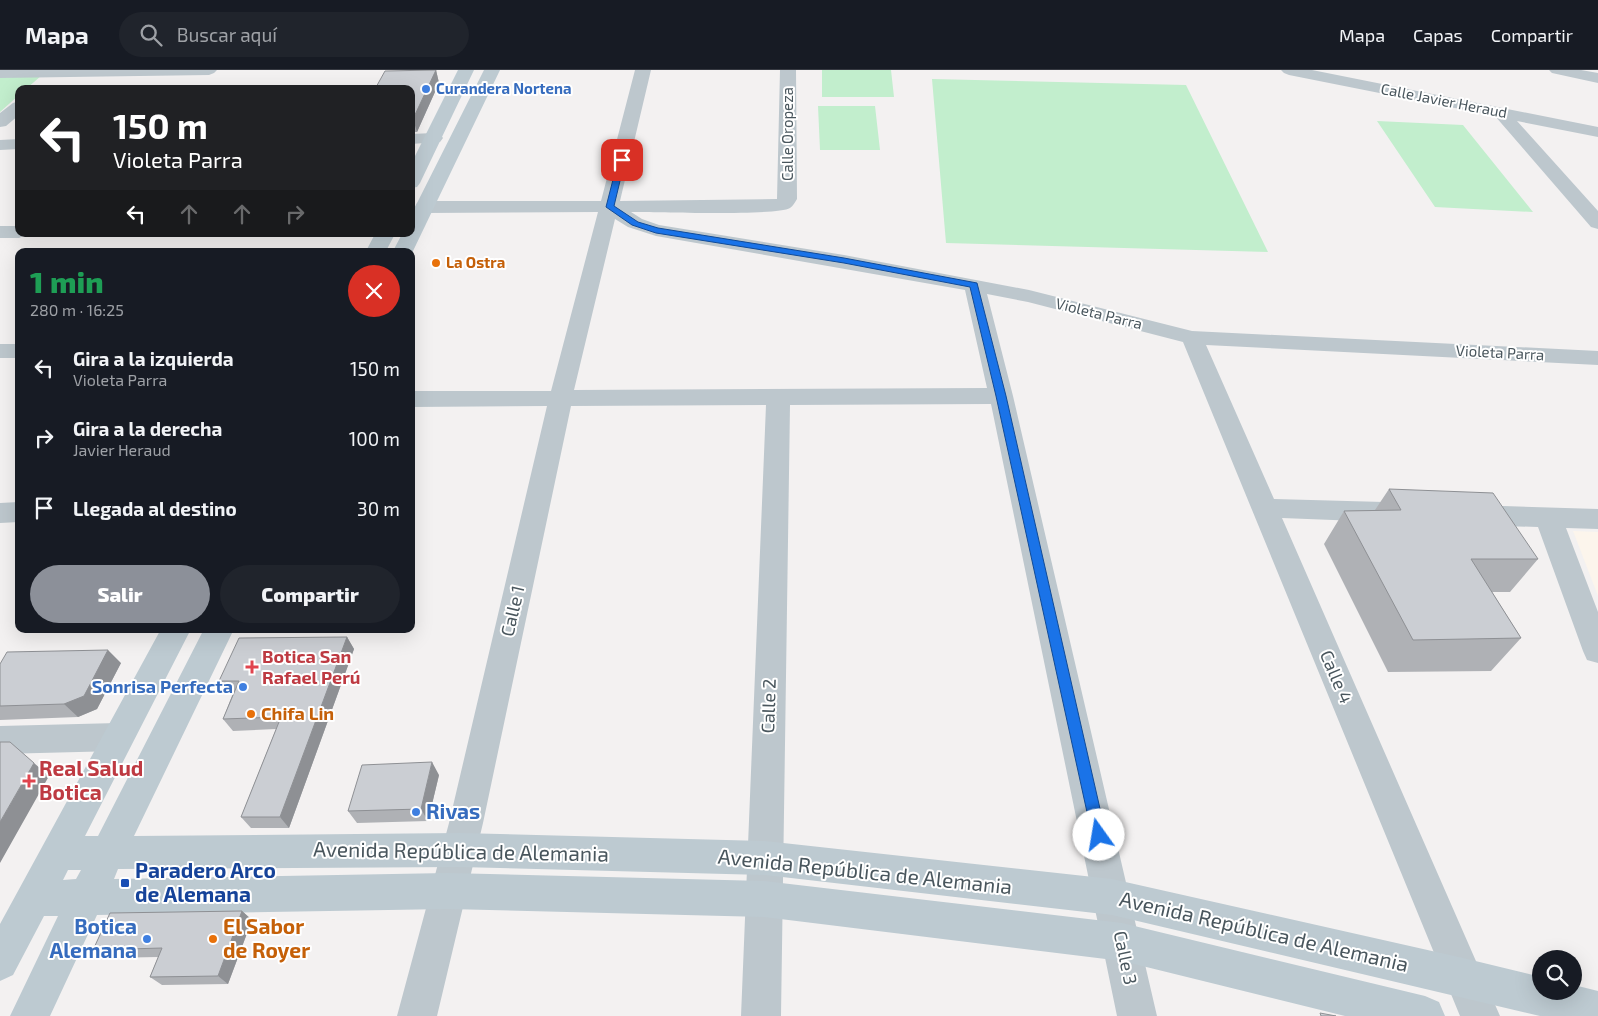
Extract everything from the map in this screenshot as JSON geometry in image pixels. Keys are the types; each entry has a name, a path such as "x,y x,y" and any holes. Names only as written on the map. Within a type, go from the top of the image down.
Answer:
{"street":[{"path":"0,73 209,70"},
{"path":"415,175 466,70"},
{"path":"415,226 492,70"},
{"name":"Calle 1","path":"417,1016 460,850 561,397 643,70"},
{"name":"Calle Oropeza","path":"610,207 773,206 783,204 788,199 788,70"},
{"name":"Calle Javier Heraud","path":"1289,70 1598,132"},
{"path":"1557,70 1598,78"},
{"path":"43,85 59,71"},
{"path":"0,122 15,109"},
{"path":"1501,113 1598,223"},
{"path":"415,138 434,138"},
{"path":"0,145 15,144"},
{"path":"424,207 610,207"},
{"name":"Violeta Parra","path":"610,207 635,223 656,230 844,261 1029,296 1192,338 1598,358"},
{"path":"0,232 15,232"},
{"name":"Calle 3","path":"974,285 1001,396 1137,1016"},
{"name":"Calle 4","path":"1192,338 1480,1016"},
{"path":"0,351 15,351"},
{"name":"Calle 2","path":"761,1016 778,396"},
{"path":"415,399 1001,396"},
{"path":"1265,508 1412,513"},
{"path":"0,513 15,512"},
{"path":"1451,514 1598,519"},
{"path":"1548,517 1598,651"},
{"path":"0,962 174,633"},
{"path":"30,1016 108,852 217,633"},
{"path":"0,740 118,737"},
{"name":"Avenida República de Alemania","path":"58,853 460,850 765,858 1112,897 1463,977 1598,1011"},
{"name":"Avenida República de Alemania","path":"34,898 448,891 764,899 1122,942 1424,1016"}],"shaded area":[{"path":"1573,531 1598,532 1598,596"}],"green space":[{"path":"822,70 891,70 894,97 822,97"},
{"path":"42,75 31,85 15,85 15,99 0,112 0,76"},
{"path":"932,79 1186,85 1268,252 946,243"},
{"path":"818,106 875,106 880,150 820,150"},
{"path":"1377,121 1463,125 1533,212 1435,207"}],"building":[{"path":"436,70 415,115 415,85 377,85 385,71"},
{"path":"1389,489 1493,493 1538,559 1471,559 1521,638 1413,640 1344,511 1401,510"},
{"path":"347,637 280,817 241,817 281,717 223,719 239,681 219,681 239,638"},
{"path":"108,650 84,696 64,704 0,706 0,664 7,652"},
{"path":"0,742 10,742 34,763 0,822"},
{"path":"432,762 421,809 348,811 362,765"},
{"path":"242,911 218,976 150,977 162,948 93,950 110,913"},
{"path":"1320,1013 1336,1016 1321,1016"}],"place":[{"name":"Curandera Nortena","path":"426,89"},
{"name":"La Ostra","path":"436,263"},
{"name":"Botica San Rafael Perú","path":"252,667"},
{"name":"Sonrisa Perfecta","path":"243,687"},
{"name":"Chifa Lin","path":"251,714"},
{"name":"Real Salud Botica","path":"29,781"},
{"name":"Rivas","path":"416,812"},
{"name":"Paradero Arco de Alemana","path":"125,883"},
{"name":"Botica Alemana","path":"147,939"},
{"name":"El Sabor de Royer","path":"213,939"}],"route":[{"path":"622,160 610,207 635,223 656,230 974,285 1001,396 1099,835"}]}
